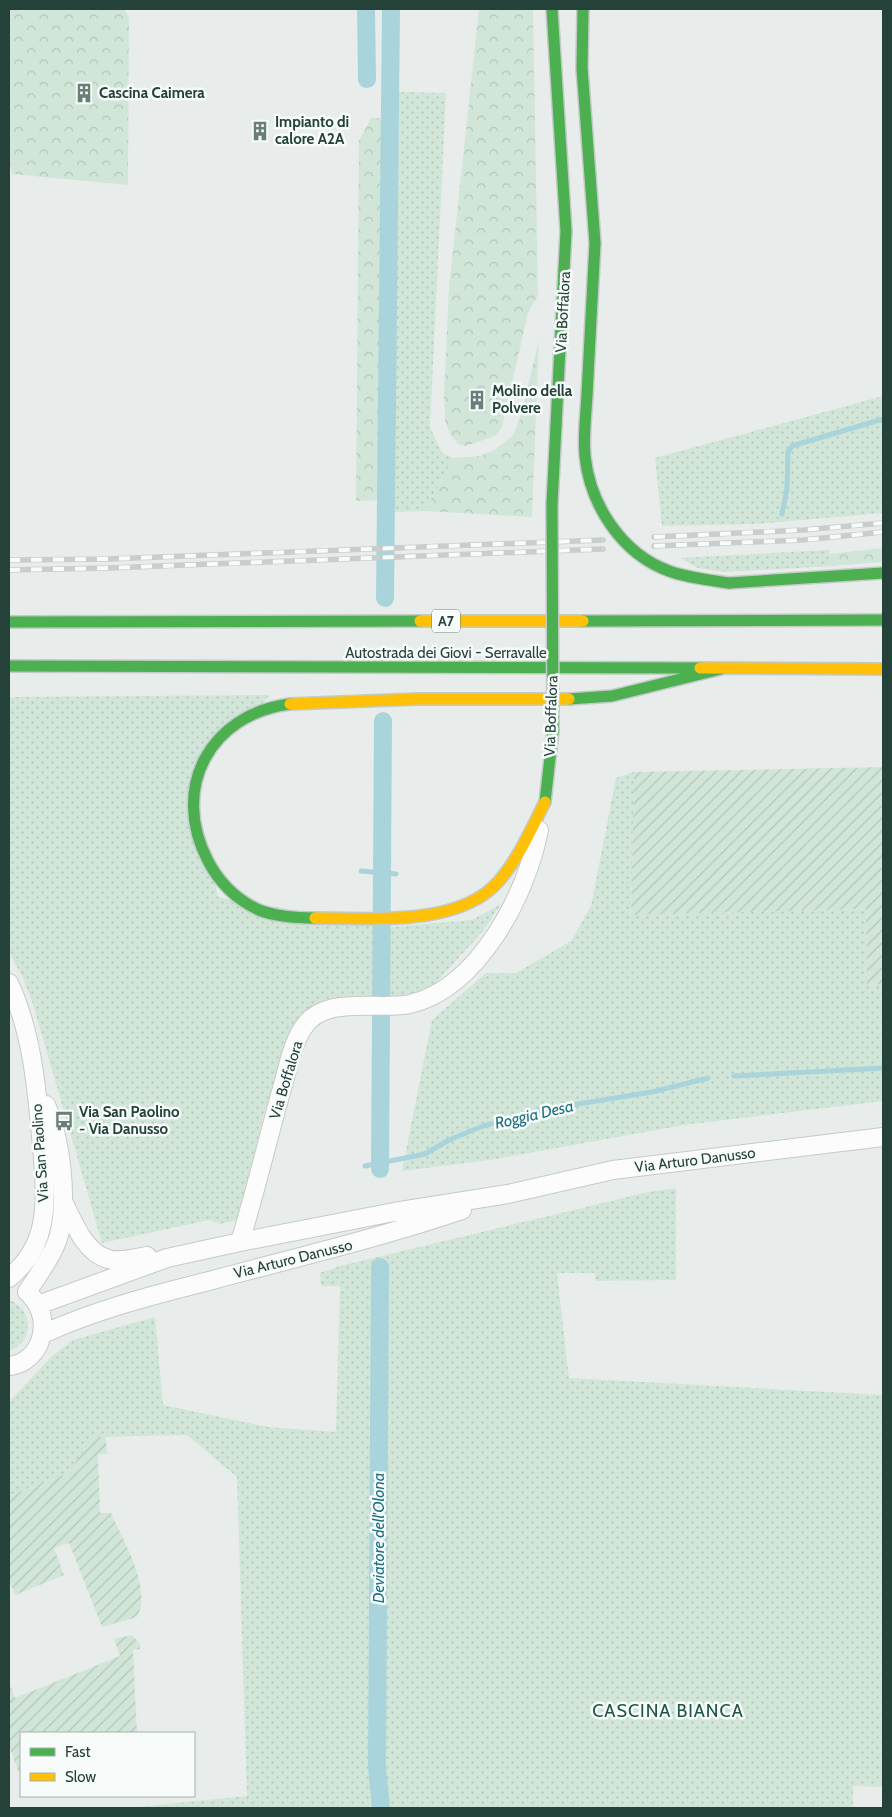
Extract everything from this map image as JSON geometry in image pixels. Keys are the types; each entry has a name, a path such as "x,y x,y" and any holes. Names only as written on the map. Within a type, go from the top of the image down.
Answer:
{"main road":[{"name":"Via Boffalora","path":"545,802 553,731 552,504 566,231 552,9"},
{"path":"583,9 581,40 584,103 595,242 585,457 593,491 612,526 638,553 653,564 687,577 729,583 883,573"},
{"name":"Autostrada dei Giovi - Serravalle","path":"9,622 883,620"},
{"name":"Autostrada dei Giovi - Serravalle","path":"9,666 883,669"},
{"path":"545,802 516,858 497,883 475,901 447,910 413,917 350,917 280,916 256,908 236,895 220,882 209,864 194,823 193,797 198,772 208,749 224,732 241,719 263,709 294,703 418,699 603,698 720,669"}],"street":[{"name":"Via Boffalora","path":"240,1242 289,1062 303,1027 314,1017 330,1009 354,1005 410,1004 440,990 461,974 500,932 518,898 535,852 545,802"},
{"name":"Via San Paolino","path":"9,983 24,1024 34,1077 45,1191 42,1225 29,1258 9,1278"},
{"name":"Via San Paolino","path":"33,1299 58,1236 63,1202 60,1159 49,1113 34,1077"},
{"name":"Via Arturo Danusso","path":"33,1299 168,1258 394,1212 508,1194 613,1170 657,1163 883,1137"},
{"name":"Via Arturo Danusso","path":"43,1334 71,1321 162,1293 398,1232 508,1194"},
{"path":"63,1202 87,1245 108,1259 124,1260 150,1255 168,1258"},
{"name":"Via Arturo Danusso","path":"162,1293 152,1288 149,1273 168,1258"},
{"path":"9,1285 33,1299 43,1319 43,1334 32,1354 24,1360 9,1366"}],"green space":[{"path":"9,9 124,9 129,17 128,185 12,174 9,161"},
{"path":"479,9 533,9 538,295 528,313 502,427 495,436 466,446 458,444 450,434 445,420 444,394 449,287"},
{"path":"399,92 446,93 430,427 442,453 453,458 425,511 394,512"},
{"path":"371,118 384,118 381,500 356,501 359,141"},
{"path":"539,339 532,517 425,511 453,458 480,456 496,449 513,435 521,416"},
{"path":"883,396 883,513 756,524 662,526 655,458"},
{"path":"883,548 883,562 832,566 830,554"},
{"path":"829,550 832,566 725,572 698,568 680,558"},
{"path":"270,695 191,775 218,897 390,927 472,920 501,904 484,930 431,988 406,996 333,999 312,1009 294,1028 263,1117 241,1219 220,1224 209,1220 102,1243 33,1004 22,976 9,953 9,697"},
{"path":"883,767 883,984 867,985 866,909 631,915 634,772"},
{"path":"634,772 631,915 866,909 867,985 883,984 883,1101 684,1125 496,1159 402,1171 432,1020 486,973 516,973 571,941 591,906 616,778"},
{"path":"676,1188 676,1280 595,1281 595,1273 557,1273 569,1378 883,1395 883,1787 853,1786 853,1808 127,1808 247,1796 237,1477 187,1435 95,1437 66,1474 9,1496 9,1402 52,1356 73,1340 155,1317 163,1405 268,1427 336,1432 340,1286 321,1286 320,1273 340,1266 648,1192"},
{"path":"9,1300 23,1310 28,1326 23,1341 9,1351"},
{"path":"95,1437 106,1437 107,1454 98,1454 100,1513 111,1513 134,1564 141,1592 141,1605 137,1617 102,1627 69,1543 54,1548 64,1575 15,1595 9,1580 9,1496 66,1474"},
{"path":"132,1635 140,1644 140,1649 133,1650 137,1732 20,1732 20,1776 9,1746 9,1682 15,1698 120,1656 114,1639"}],"waterway":[{"path":"366,9 367,79"},
{"path":"385,598 391,9"},
{"path":"782,514 787,489 788,452 792,446 883,419"},
{"path":"380,1169 383,721"},
{"path":"361,871 396,874"},
{"name":"Roggia Desa","path":"734,1076 883,1068"},
{"name":"Roggia Desa","path":"365,1166 425,1154 449,1140 483,1126 541,1110 652,1092 708,1078"},
{"name":"Deviatore dell'Olona","path":"380,1267 377,1767 381,1808"}],"railway":[{"path":"654,537 803,530 883,523"},
{"path":"654,546 803,540 883,532"},
{"path":"9,560 109,559 603,540"},
{"path":"9,570 109,568 603,549"}],"traffic: fast":[{"path":"552,9 566,231 552,504"},
{"path":"583,9 582,68 595,243 587,395"},
{"path":"587,395 584,441 588,474 601,509 611,526 637,553 652,563 669,571 684,575 729,583"},
{"path":"552,504 553,731"},
{"path":"729,583 883,573"},
{"path":"583,621 883,620"},
{"path":"9,622 420,621"},
{"path":"9,666 700,668"},
{"path":"569,699 612,696 721,669"},
{"path":"290,704 262,711 238,722 219,739 205,759 196,782 194,807 197,834 208,861 218,876 229,890 243,901 259,910 273,914 287,917 315,918"},
{"path":"545,802 553,731"}],"traffic: slow":[{"path":"420,621 583,621"},
{"path":"700,668 883,669"},
{"path":"290,704 418,699 569,699"},
{"path":"315,918 413,917 438,913 461,906 482,896 499,881 513,863 545,802"}],"place":[{"name":"Cascina Caimera","path":"84,93"},
{"name":"Impianto di calore A2A","path":"260,131"},
{"name":"Molino della Polvere","path":"477,400"},
{"name":"Via San Paolino - Via Danusso","path":"64,1121"}],"district":[{"name":"CASCINA BIANCA","path":"668,1711"}]}
